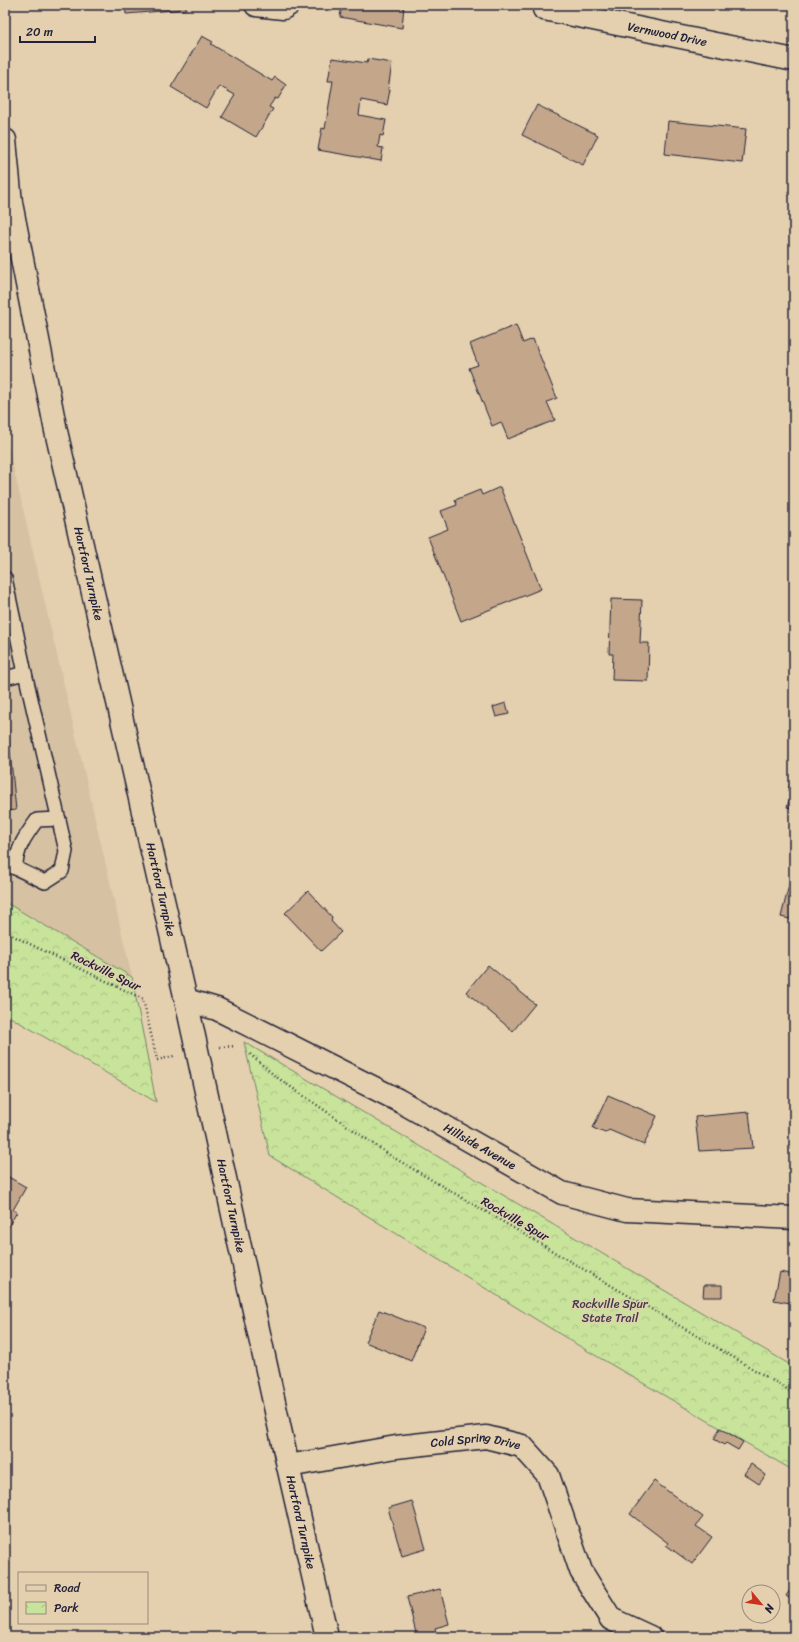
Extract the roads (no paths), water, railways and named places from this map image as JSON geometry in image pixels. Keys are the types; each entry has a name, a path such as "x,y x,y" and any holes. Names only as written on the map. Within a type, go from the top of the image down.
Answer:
{"main road":[{"path":"256,5 283,8 288,5"},
{"name":"Vernwood Drive","path":"545,5 544,9 794,60"},
{"name":"Hartford Turnpike","path":"5,140 11,203 56,431 186,1000 327,1637"},
{"name":"Hillside Avenue","path":"186,1000 217,1009 398,1100 562,1193 627,1210 794,1218"},
{"name":"Cold Spring Drive","path":"288,1466 396,1446 486,1438 522,1446 548,1475 581,1571 611,1619 650,1637"}],"lane":[{"path":"5,578 66,851 62,871 45,882 10,866 26,835 37,820 58,819"},
{"path":"5,678 25,673"}],"park label":[{"name":"Rockville Spur State Trail","path":"610,1311"}]}
